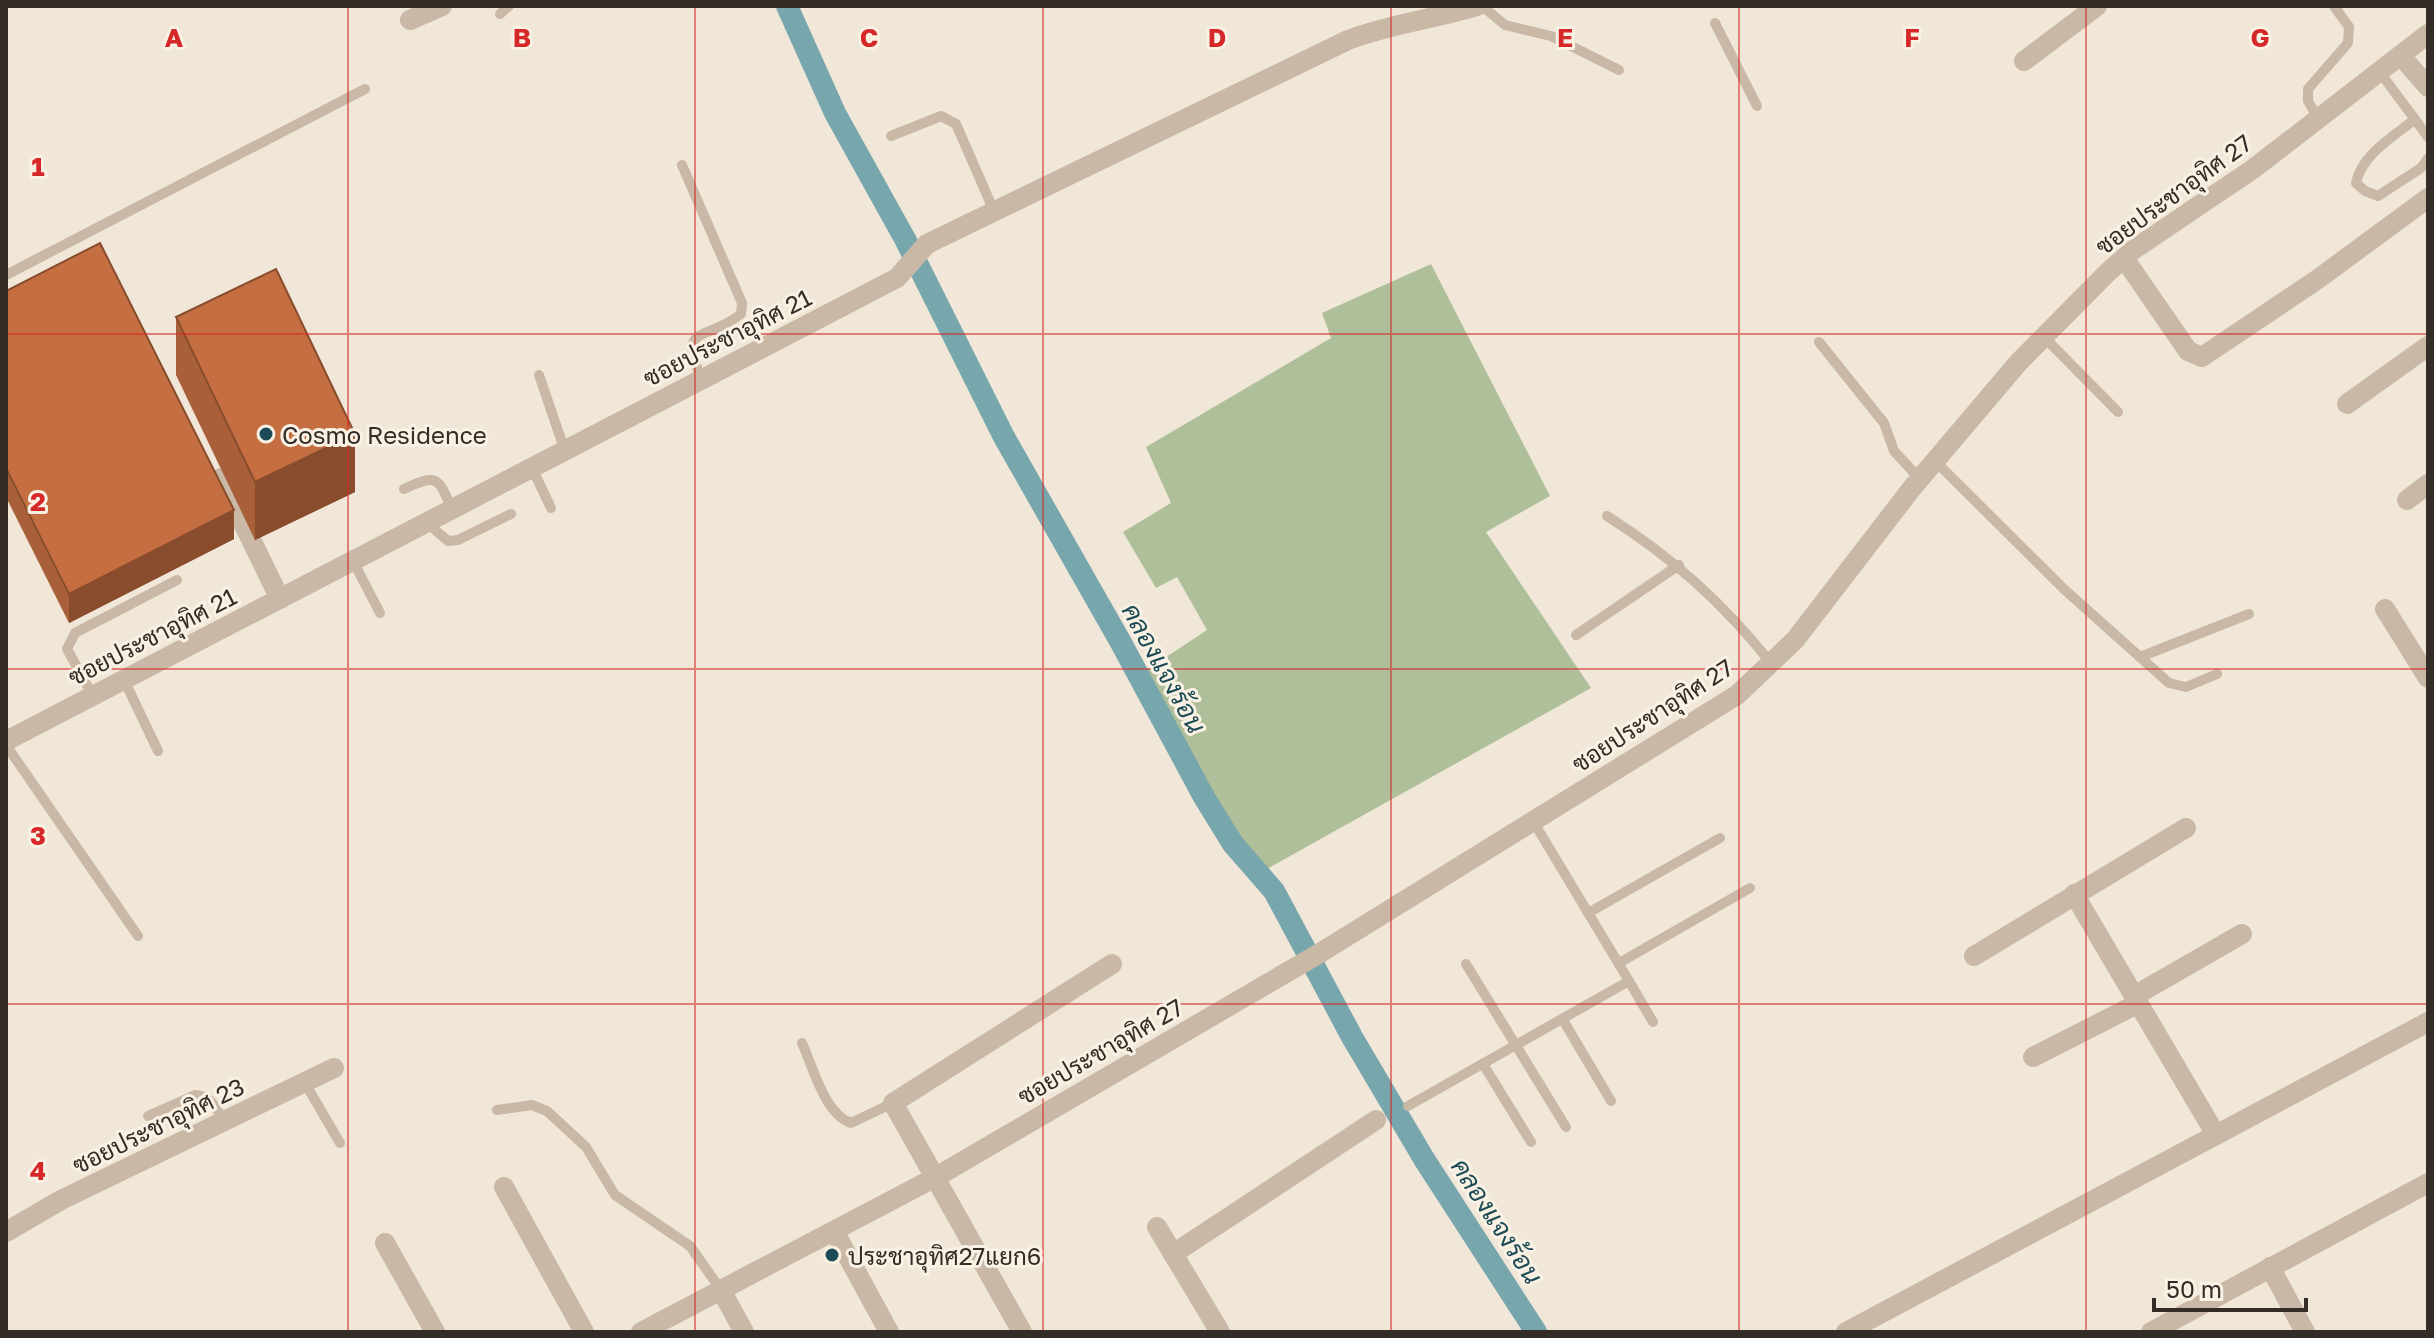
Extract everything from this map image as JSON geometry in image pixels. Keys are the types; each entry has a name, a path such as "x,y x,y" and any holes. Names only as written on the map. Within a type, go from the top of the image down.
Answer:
{"street":[{"path":"410,20 442,6"},
{"path":"2024,61 2097,6"},
{"name":"ซอยประชาอุทิศ 21","path":"6,743 897,278 927,244 1348,40 1381,27 1470,7"},
{"name":"ซอยประชาอุทิศ 27","path":"641,1332 936,1177 1313,957 1737,695 1772,664 1920,479 2044,337 2124,258 2253,169 2428,34"},
{"path":"2402,57 2428,87"},
{"path":"2124,258 2188,351 2202,357 2318,279 2428,198"},
{"path":"2347,404 2428,346"},
{"path":"221,478 280,599"},
{"path":"2407,500 2428,484"},
{"path":"2385,609 2428,678"},
{"path":"1974,956 2186,828"},
{"path":"2074,894 2216,1135"},
{"path":"2033,1057 2135,1000 2242,934"},
{"path":"1022,1332 893,1103 1112,964"},
{"path":"1846,1332 2428,1022"},
{"name":"ซอยประชาอุทิศ 23","path":"6,1232 61,1200 334,1068"},
{"path":"1173,1254 1376,1120"},
{"path":"2151,1332 2428,1183"},
{"path":"504,1187 584,1332"},
{"path":"1157,1227 1220,1332"},
{"path":"834,1231 889,1332"},
{"path":"385,1243 435,1332"},
{"path":"2270,1267 2305,1332"},
{"path":"721,1290 744,1332"}],"lane":[{"path":"500,14 509,6"},
{"path":"2318,118 2308,101 2308,89 2348,43 2349,27 2334,6"},
{"path":"1470,7 1505,25 1574,45 1619,70"},
{"path":"1715,23 1757,106"},
{"path":"2379,71 2428,137"},
{"path":"6,275 365,89"},
{"path":"891,136 941,116 956,124 994,211"},
{"path":"2415,119 2373,154 2358,171 2356,183 2378,196 2421,168 2428,158"},
{"path":"682,165 742,303 741,314 700,335 692,344 690,354 702,379"},
{"path":"2044,337 2118,412"},
{"path":"1819,342 1884,423 1894,451 1920,479"},
{"path":"539,375 565,451"},
{"path":"1935,461 2065,590 2169,683 2186,687 2217,674"},
{"path":"532,468 551,508"},
{"path":"404,489 427,478 434,479 440,483 452,509"},
{"path":"427,523 440,537 448,541 458,540 511,514"},
{"path":"1607,516 1679,565 1739,622 1772,664"},
{"path":"353,561 380,613"},
{"path":"1576,635 1679,565"},
{"path":"93,696 67,649 69,640 75,633 177,580"},
{"path":"2140,657 2249,614"},
{"path":"124,680 158,751"},
{"path":"6,743 138,936"},
{"path":"1533,821 1653,1022"},
{"path":"1588,913 1720,838"},
{"path":"1619,963 1750,888"},
{"path":"1466,964 1566,1127"},
{"path":"1408,1106 1629,981"},
{"path":"1563,1020 1611,1101"},
{"path":"802,1043 834,1111 842,1120 851,1123 893,1103"},
{"path":"1483,1064 1531,1142"},
{"path":"305,1083 340,1143"},
{"path":"148,1116 195,1095 203,1095 211,1100 224,1122"},
{"path":"497,1110 532,1105 547,1111 586,1147 615,1195 690,1246 721,1290"}],"green space":[{"path":"1431,264 1550,496 1486,532 1591,688 1267,869 1249,855 1214,808 1145,671 1207,630 1177,577 1156,588 1123,532 1171,503 1146,447 1331,338 1322,313"}],"building":[{"path":"100,243 234,510 69,594 6,468 6,291"},
{"path":"276,269 355,434 255,482 176,317"}],"waterway":[{"name":"คลองแจงร้อน","path":"787,6 835,113 905,239 1004,437 1204,797 1233,844 1274,891 1352,1037 1424,1159 1536,1332"}],"place":[{"name":"Cosmo Residence","path":"266,434"},
{"name":"ประชาอุทิศ27แยก6","path":"832,1255"}]}
